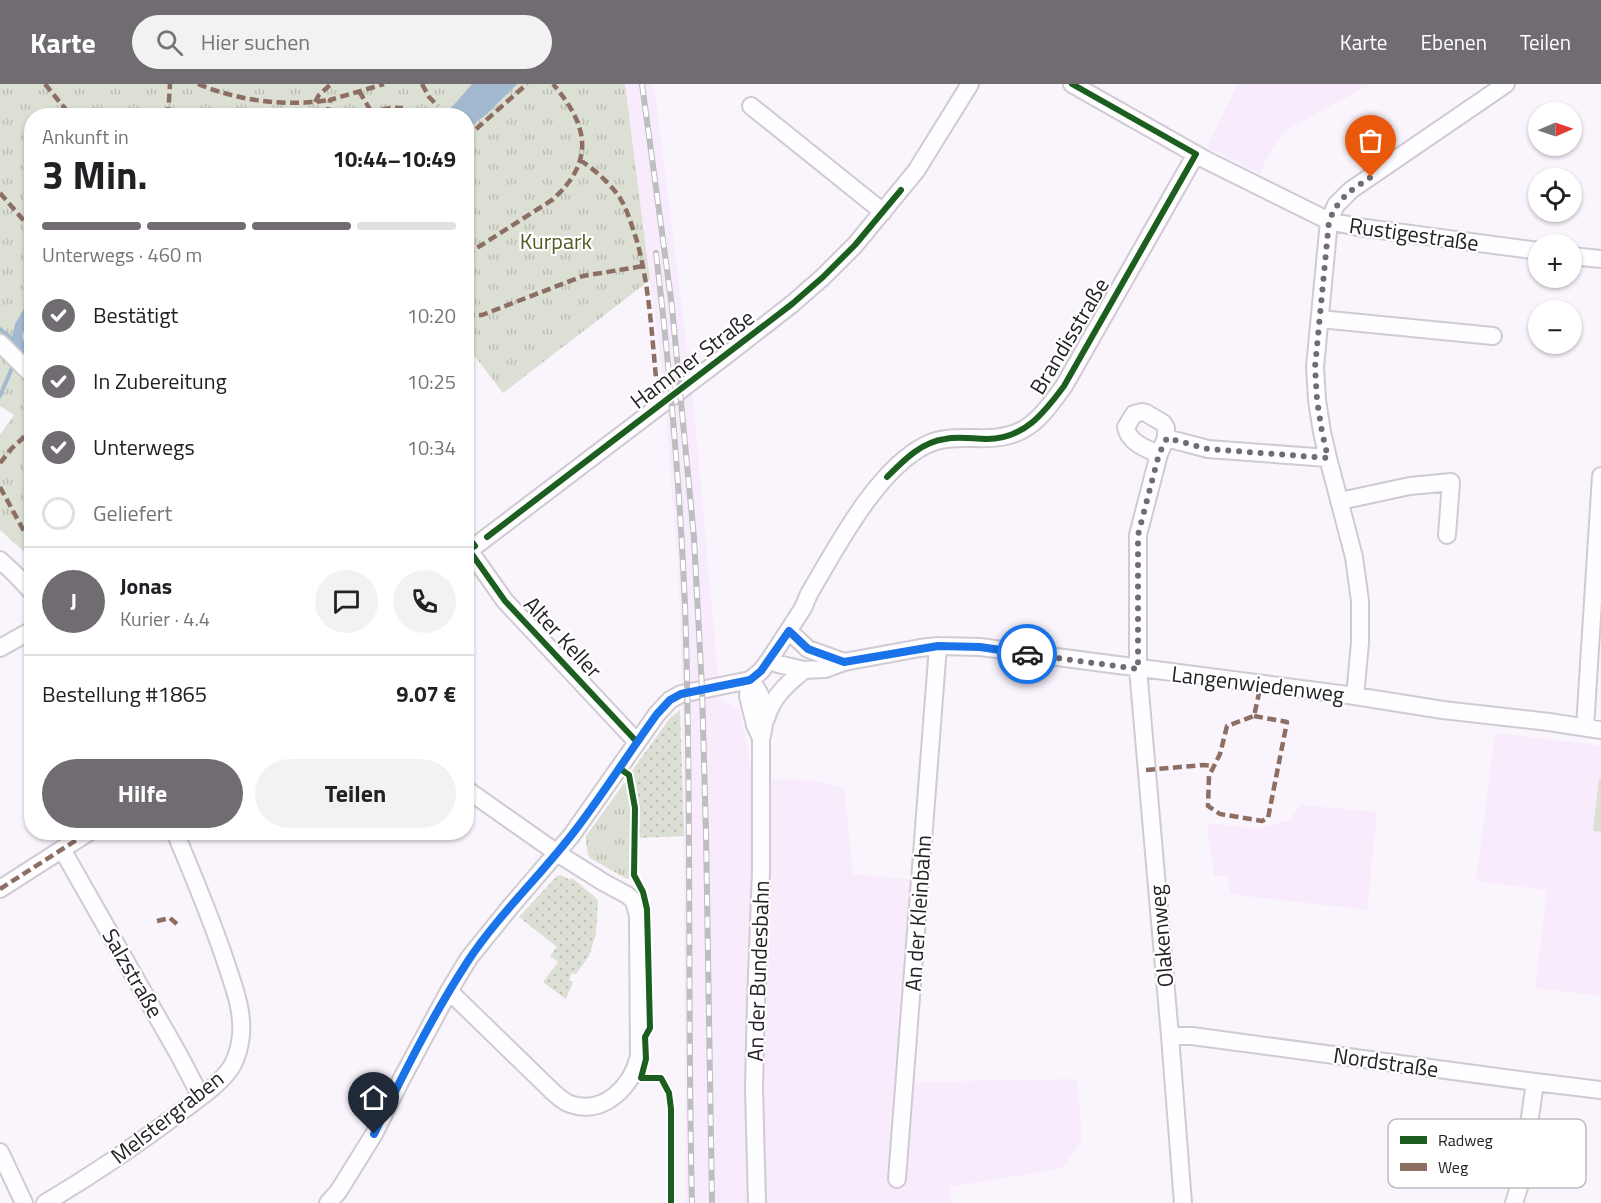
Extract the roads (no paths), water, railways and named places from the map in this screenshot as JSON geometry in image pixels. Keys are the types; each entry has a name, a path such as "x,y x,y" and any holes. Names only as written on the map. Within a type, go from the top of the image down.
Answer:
{"street":[{"name":"Hammer Straße","path":"474,546 823,278 883,213 916,171 970,84"},
{"name":"Rustigestraße","path":"1072,84 1196,154 1329,221 1358,227 1528,250"},
{"path":"1355,696 1360,643 1360,601 1354,557 1322,432 1315,367 1329,221 1336,205 1351,190 1506,84"},
{"path":"751,106 883,213"},
{"name":"Brandisstraße","path":"770,659 866,502 905,459 926,445 943,439 989,439 1016,434 1036,421 1048,408 1064,386 1196,154"},
{"path":"1582,257 1601,259"},
{"path":"1320,319 1493,336"},
{"path":"0,343 24,367"},
{"path":"1142,412 1163,423 1167,438 1159,454 1128,436 1126,427 1134,414 1142,412"},
{"path":"1167,438 1208,449 1328,458"},
{"name":"Olakenweg","path":"1159,454 1138,535 1138,669 1183,1203"},
{"path":"1593,729 1601,476"},
{"path":"1340,501 1410,486 1451,482 1447,535"},
{"name":"Alter Keller","path":"474,559 505,601 637,742"},
{"path":"0,560 24,584"},
{"name":"Langenwiedenweg","path":"789,631 808,649 844,662"},
{"path":"0,648 24,634"},
{"name":"Langenwiedenweg","path":"770,659 778,664 804,670 825,669 844,662 938,646 980,647 1593,729"},
{"name":"An der Kleinbahn","path":"897,1179 938,646"},
{"path":"328,1203 338,1192 374,1134 449,991 476,950 571,836 657,714 676,696 750,680 770,659"},
{"path":"763,732 769,708 776,697 804,670"},
{"name":"An der Bundesbahn","path":"750,680 748,696 755,725 763,732 754,1088 757,1203"},
{"path":"449,991 554,1093 569,1104 585,1106 605,1102 617,1095 636,1068 639,1056 637,909 634,901 557,853 474,795"},
{"path":"0,889 78,840"},
{"name":"Melstergraben","path":"45,1203 96,1173 201,1097 232,1066 238,1050 241,1019 237,997 219,940 179,840"},
{"name":"Salzstraße","path":"63,851 201,1097"},
{"name":"Nordstraße","path":"1170,1036 1204,1037 1601,1090"},
{"path":"1530,1119 1535,1082"},
{"path":"0,1152 5,1175 24,1203"},
{"path":"1514,1203 1519,1188"}],"water":[{"path":"472,84 517,84 474,124 474,108 450,108"},
{"path":"24,309 22,336 24,354 11,341 15,324"}],"waterway":[{"path":"0,329 12,339"},
{"path":"0,396 12,368"}],"railway":[{"path":"642,84 672,307 694,538 702,689 706,833 712,1203"},
{"path":"656,253 674,429 685,606 692,1203"}],"park label":[{"name":"Kurpark","path":"556,241"}]}
